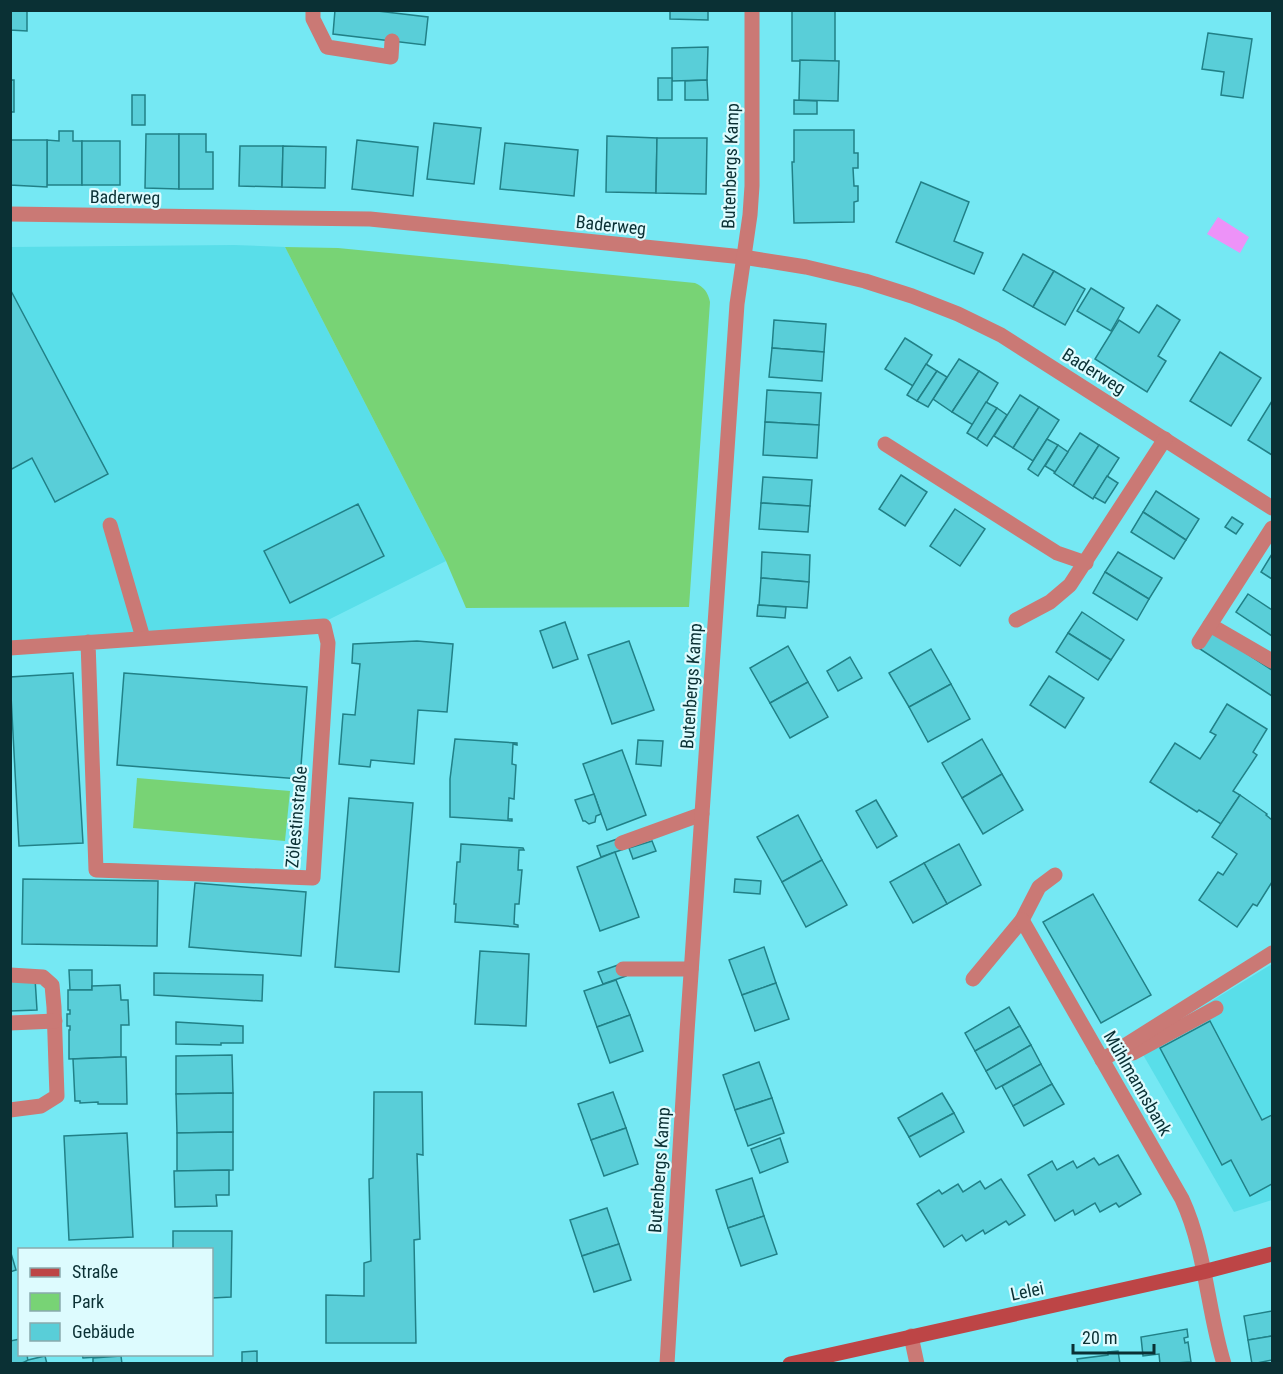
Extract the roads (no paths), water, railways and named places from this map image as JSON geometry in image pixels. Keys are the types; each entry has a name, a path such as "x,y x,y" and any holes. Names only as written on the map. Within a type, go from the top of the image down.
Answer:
{"street":[{"path":"313,10 313,19 327,47 391,57 392,41"},
{"name":"Butenbergs Kamp","path":"667,1364 691,969 737,304 752,186 752,10"},
{"name":"Baderweg","path":"10,214 370,219 603,244 743,256 806,267 865,281 912,296 958,314 1001,335 1272,508"},
{"path":"1016,620 1050,602 1070,585 1165,439"},
{"path":"885,444 1057,554 1086,563"},
{"path":"110,525 143,638"},
{"path":"1199,642 1272,528"},
{"path":"1210,625 1272,661"},
{"name":"Zölestinstraße","path":"10,648 88,642 143,638 324,626 328,643 314,878 96,870 88,642"},
{"path":"622,843 702,814"},
{"path":"973,979 1022,920 1039,887 1055,875"},
{"name":"Mühlmannsbank","path":"1022,920 1182,1199 1196,1234 1224,1364"},
{"path":"1104,1063 1272,952"},
{"path":"623,969 691,969"},
{"path":"10,975 43,976 52,985 57,1096 41,1106 10,1110"},
{"path":"1104,1063 1216,1008"},
{"path":"10,1023 55,1021"},
{"name":"Lelei","path":"789,1364 1203,1272 1272,1254"},
{"path":"911,1336 917,1364"}]}
